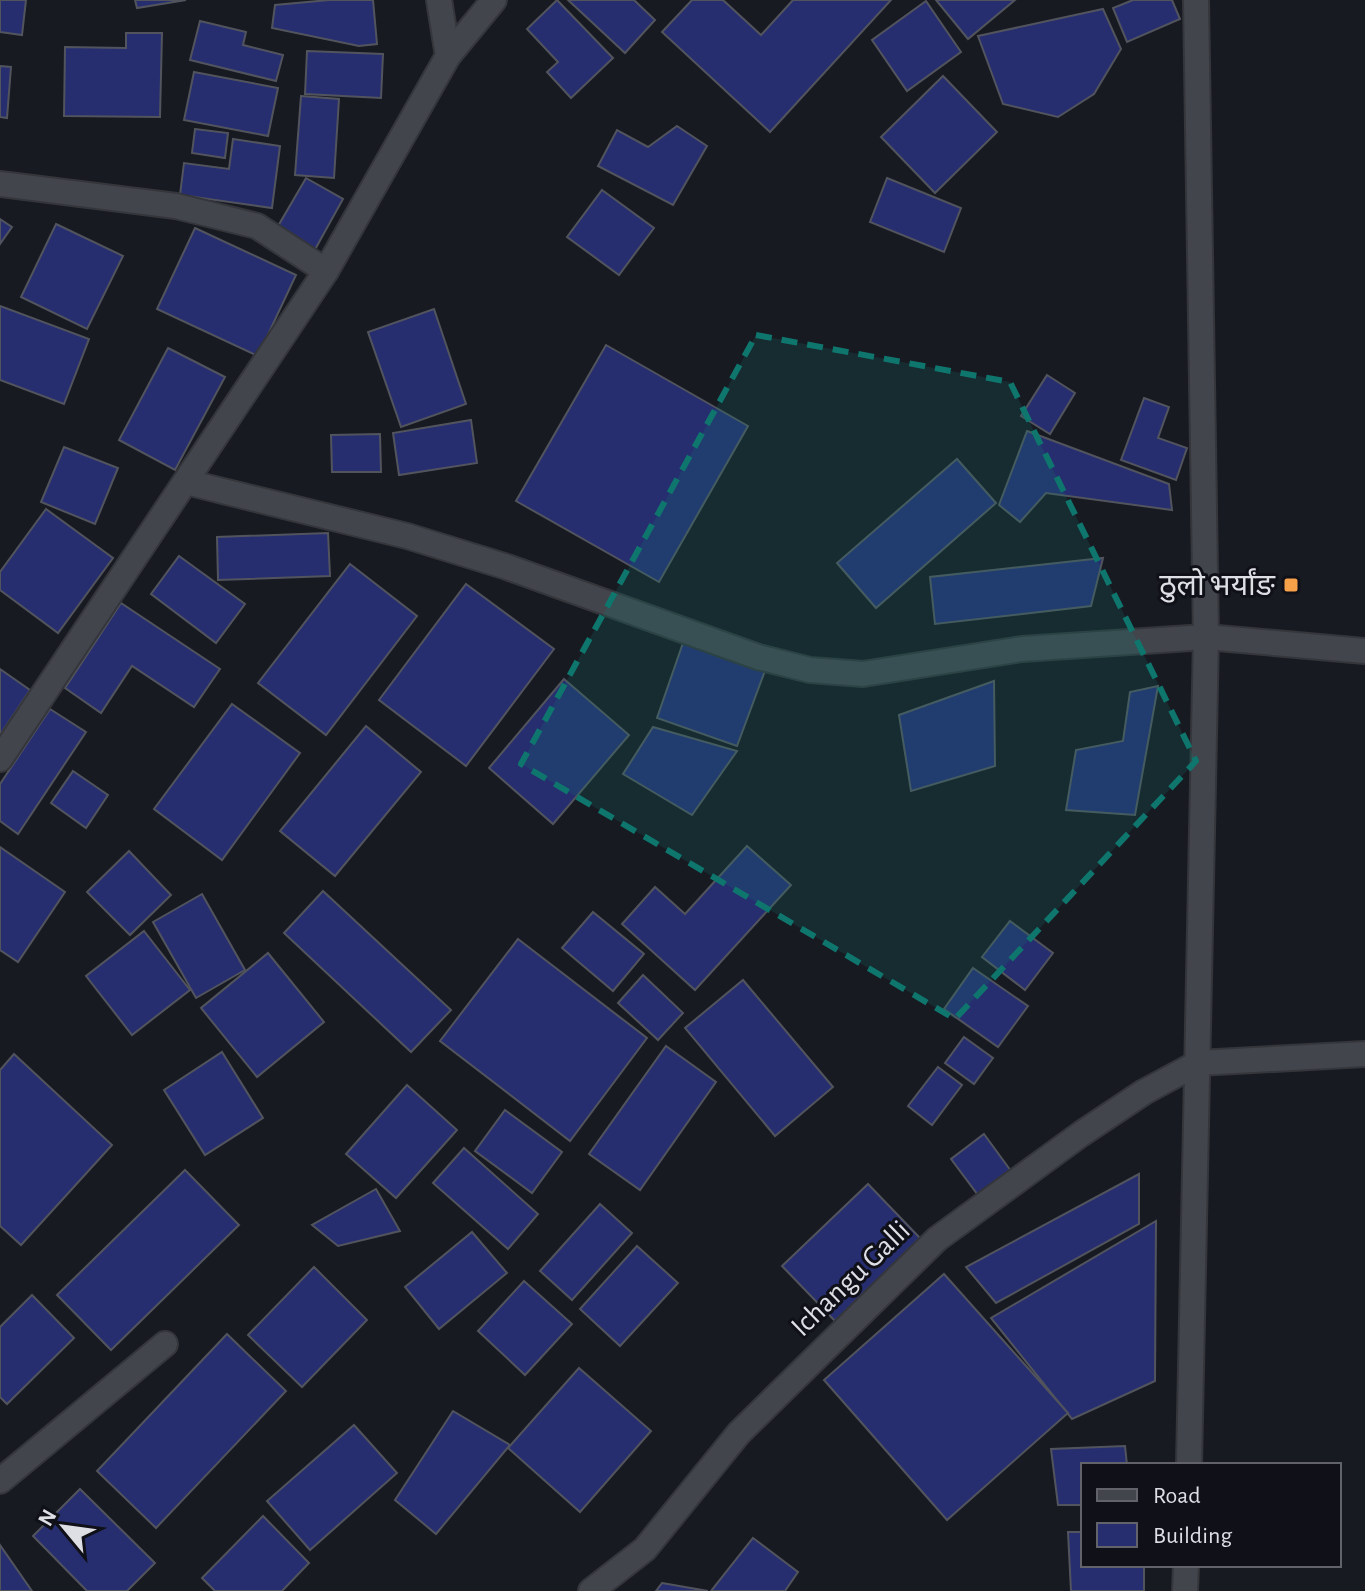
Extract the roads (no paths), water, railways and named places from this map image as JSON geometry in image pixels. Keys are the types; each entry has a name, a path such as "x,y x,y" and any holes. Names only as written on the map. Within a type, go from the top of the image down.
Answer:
{"street":[{"path":"439,0 448,56"},
{"path":"0,759 326,271 448,56 494,0"},
{"path":"1189,1463 1206,637 1196,0"},
{"path":"0,184 176,206 257,226 326,271"},
{"path":"186,482 436,545 507,567 758,657 810,670 863,674 1022,649 1206,637 1365,651"},
{"path":"1198,1063 1365,1054"},
{"name":"Ichangu Galli","path":"591,1591 645,1549 739,1433 937,1239 1093,1126 1144,1092 1198,1063"},
{"path":"0,1481 165,1344"},
{"path":"1185,1591 1186,1567"}],"place":[{"name":"ठुलो भर्यांङ","path":"1291,585"}]}
